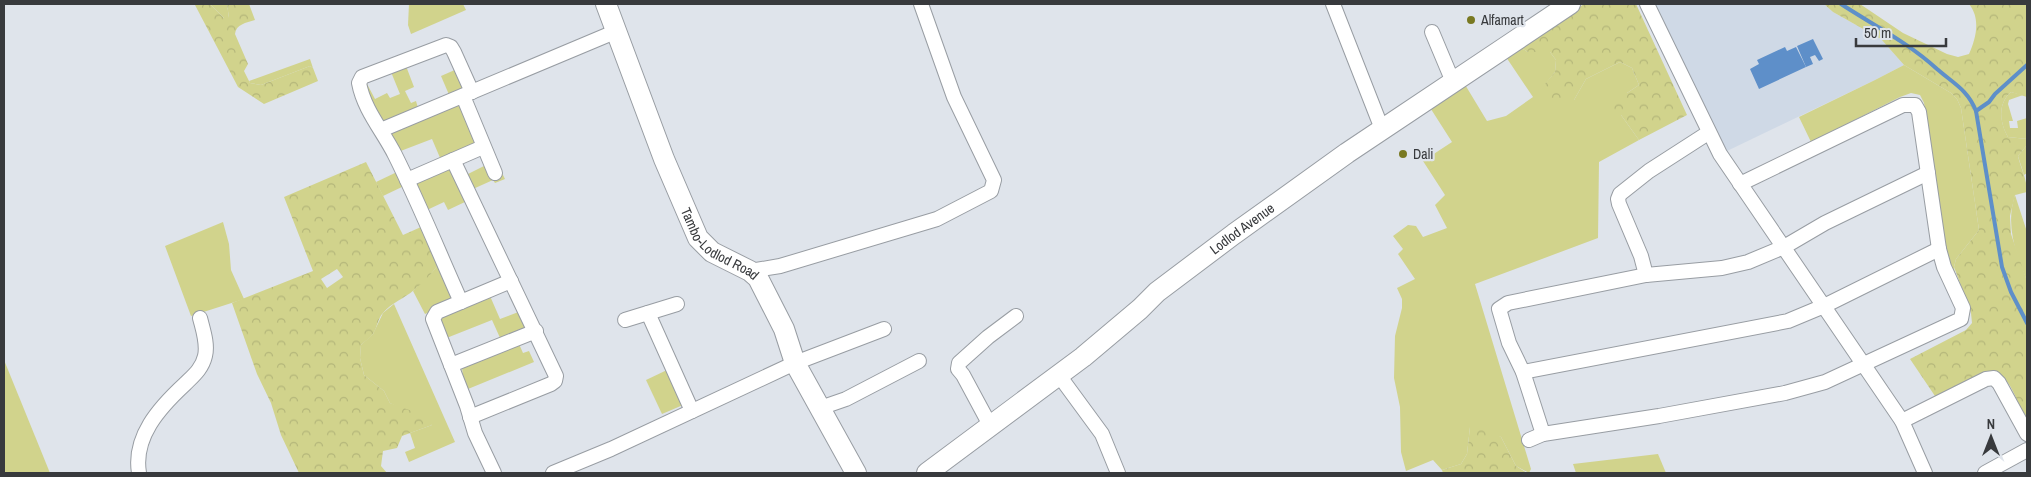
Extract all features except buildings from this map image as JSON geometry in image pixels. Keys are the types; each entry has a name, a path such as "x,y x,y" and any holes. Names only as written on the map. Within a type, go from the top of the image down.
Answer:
{"main road":[{"name":"Tambo-Lodlod Road","path":"606,4 664,158 698,238 712,252 758,278 776,312 795,363 856,473"},
{"name":"Lodlod Avenue","path":"927,473 1083,357 1157,292 1234,234 1382,129 1570,4"}],"street":[{"path":"750,272 780,266 937,219 990,191 994,180 954,98 921,4"},
{"path":"1332,4 1382,129"},
{"path":"1647,4 1720,154 1902,421 1925,473"},
{"path":"381,130 616,31"},
{"path":"1432,32 1453,82"},
{"path":"461,302 407,180 381,130 373,119 359,86 359,81 362,78 446,45 451,47 483,147 495,173"},
{"path":"1529,440 1543,434 1659,416 1785,392 1825,382 1961,319 1963,308 1944,267 1939,249 1918,108 1915,105 1908,104 1740,184"},
{"path":"1646,276 1641,256 1619,204 1620,194 1649,170 1708,132"},
{"path":"407,180 483,147"},
{"path":"453,160 556,372 555,380 551,384 470,417"},
{"path":"1543,434 1522,372 1509,343 1500,309 1508,303 1646,276 1722,268 1748,262 1784,247 1825,223 1928,173"},
{"path":"1522,372 1788,321 1824,306 1939,249"},
{"path":"494,473 475,433 451,364 432,319 437,312 511,282"},
{"path":"625,320 677,304"},
{"path":"648,313 692,411"},
{"path":"991,427 958,369 959,363 988,337 1016,316"},
{"path":"139,473 140,445 144,433 169,400 197,372 203,363 206,349 200,318"},
{"path":"553,473 612,449 795,363 884,329"},
{"path":"451,364 536,331"},
{"path":"820,408 846,398 919,361"},
{"path":"1058,374 1102,434 1118,473"},
{"path":"1902,421 1986,378 1994,378 1999,383 2027,434"},
{"path":"1985,473 2027,450"}],"shaded area":[{"path":"1655,4 1824,4 1833,12 1881,39 1904,65 1727,151"}],"green space":[{"path":"210,4 227,4 229,18 224,18"},
{"path":"210,4 224,18 229,18 227,4 249,4 255,20 239,26 235,34 248,64 244,71 250,83 261,85 310,66 313,68 318,81 264,104 238,87 195,5"},
{"path":"409,4 463,4 466,10 411,34 408,25"},
{"path":"1584,4 1636,4 1687,115 1639,140 1621,115 1611,107 1612,97 1618,92 1627,93 1639,85 1632,68 1620,62 1586,79 1574,100 1550,101 1538,92 1555,72 1556,60 1550,52 1528,52 1521,48"},
{"path":"1824,4 1860,4 1903,33 1947,54 1958,57 1969,54 1974,42 1976,22 1973,10 1969,4 2027,4 2027,97 2011,92 2003,102 2001,114 2003,126 2008,137 2027,139 2027,145 2018,156 2027,192 2015,195 2010,216 2011,234 2027,281 2027,417 2007,381 1996,373 1937,399 1910,359 1966,330 1972,323 1971,313 1954,267 1956,259 1979,230 1961,108 1957,99 1951,93 1904,65 1881,39 1833,12"},
{"path":"1521,48 1528,52 1550,52 1556,60 1555,72 1539,92 1574,100 1586,79 1620,62 1632,68 1639,85 1627,93 1621,115 1639,140 1599,162 1598,238 1475,284 1531,469 1529,473 1516,466 1501,437 1470,427 1467,454 1461,464 1442,470 1433,460 1406,471 1401,452 1400,407 1394,378 1395,336 1402,308 1402,299 1397,288 1415,279 1398,254 1403,249 1393,236 1408,225 1416,226 1423,237 1447,228 1435,205 1445,195 1423,161 1452,142 1429,106 1464,83 1487,121 1506,116 1533,97 1506,57"},
{"path":"310,59 313,68 310,66 261,85 250,83 249,81"},
{"path":"1904,65 1951,93 1957,99 1961,108 1979,230 1956,259 1955,274 1949,273 1924,103 1920,95 1911,93 1900,97 1811,142 1799,117"},
{"path":"406,66 414,87 405,91 411,103 416,101 418,108 405,115 379,123 365,88 366,82 375,99 387,93 390,98 400,94 391,72"},
{"path":"457,69 465,88 450,97 441,76"},
{"path":"2011,92 2023,95 2009,100 2008,104 2013,121 2009,121 2010,128 2018,128 2017,121 2027,118 2027,139 2008,137 2003,126 2002,108"},
{"path":"457,104 461,106 476,143 441,160 432,139 398,152 390,133"},
{"path":"2027,145 2027,173 2024,175 2018,156"},
{"path":"366,162 403,235 421,227 438,265 414,290 386,309 381,315 373,334 361,345 360,358 364,375 384,391 390,403 423,415 432,425 402,436 397,448 383,451 381,466 387,473 299,473 281,435 271,403 257,374 232,303 313,271 284,197","holes":["337,269 343,277 327,288 321,279"]},
{"path":"486,165 492,177 502,173 505,179 495,183 493,180 473,189 466,175"},
{"path":"449,166 467,201 448,210 444,202 427,210 415,181"},
{"path":"397,172 404,186 383,196 376,182"},
{"path":"2015,195 2027,232 2027,281 2013,239 2011,218"},
{"path":"223,222 229,244 231,270 244,299 191,316 165,246"},
{"path":"438,265 453,293 453,302 425,314 413,291"},
{"path":"490,296 500,319 521,311 528,329 501,340 492,320 444,339 439,319"},
{"path":"394,304 455,442 409,462 405,452 415,448 410,433 432,425 390,403 384,391 364,375 360,358 361,345 373,334 383,313"},
{"path":"519,344 523,353 529,351 534,362 468,389 463,377 462,367"},
{"path":"4,360 50,473 4,473"},
{"path":"667,370 683,405 662,414 646,380"},
{"path":"1476,423 1501,437 1516,466 1527,473 1443,473 1442,470 1461,464 1467,454 1470,427"},
{"path":"1658,454 1666,473 1576,473 1573,464"}],"water":[{"path":"1813,39 1823,59 1819,61 1815,55 1810,57 1813,64 1806,67 1797,46"},
{"path":"1785,47 1787,51 1796,47 1806,67 1759,89 1750,69 1759,64 1757,60"}],"waterway":[{"path":"1841,4 1915,51 1960,87 1973,104 1976,111 2002,267 2011,292 2027,323"},
{"path":"1976,111 1989,102 1995,94 2027,65"}],"place":[{"name":"Alfamart","path":"1471,20"},
{"name":"Dali","path":"1403,154"}]}
